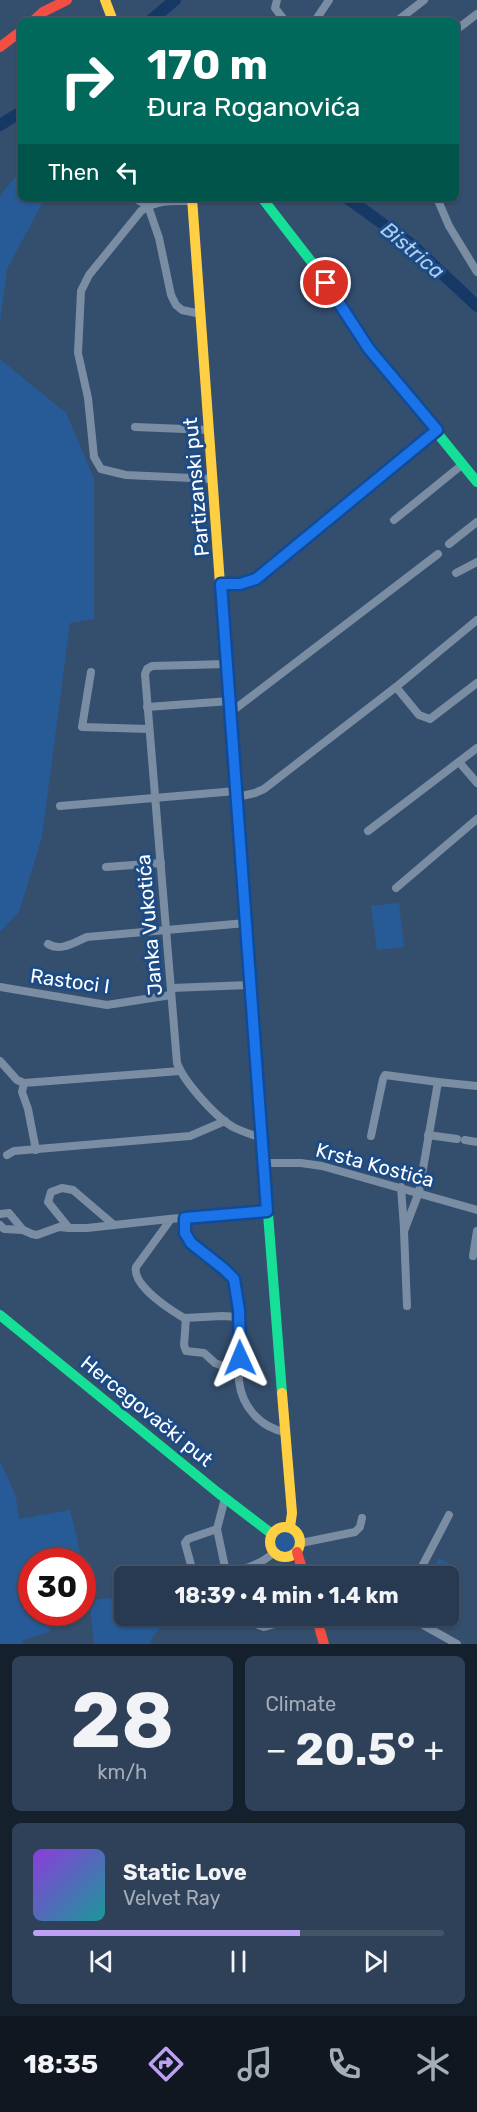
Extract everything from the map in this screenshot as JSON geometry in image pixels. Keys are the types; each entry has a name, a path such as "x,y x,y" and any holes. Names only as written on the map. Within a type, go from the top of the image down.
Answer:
{"street":[{"path":"37,18 50,8 67,0"},
{"path":"105,0 111,16"},
{"path":"277,0 275,8 283,18"},
{"path":"317,18 329,0"},
{"path":"401,18 424,0"},
{"path":"459,28 477,14"},
{"path":"0,47 18,33"},
{"path":"140,201 148,206 159,238 171,295 176,305 182,310 201,314"},
{"path":"163,201 141,211 88,275 81,291 78,353 88,398 94,457 101,469 112,472 153,477 213,479"},
{"name":"Partizanski put","path":"192,201 267,1211 292,1513 290,1527"},
{"path":"264,201 317,269 369,349 477,482"},
{"path":"438,201 449,226 476,270"},
{"path":"135,427 209,430"},
{"path":"221,584 240,584 256,579 437,430"},
{"path":"394,520 464,464"},
{"path":"449,544 477,522"},
{"path":"147,707 230,707 438,554"},
{"path":"456,573 477,562"},
{"path":"60,806 155,797 255,793 264,789 396,687 477,620"},
{"name":"Janka Vukotića","path":"180,1071 176,1056 145,674 147,669 160,665 227,664"},
{"path":"91,672 82,727 149,729"},
{"path":"396,687 419,715 430,719 477,683"},
{"path":"368,831 477,748"},
{"path":"459,762 477,783"},
{"path":"396,888 477,819"},
{"path":"106,867 161,863"},
{"path":"48,944 53,947 64,946 87,937 246,923"},
{"name":"Rastoci I","path":"0,987 107,1005 171,991 250,986"},
{"path":"0,1062 17,1080 24,1083 180,1071 225,1121 262,1138"},
{"path":"371,1136 383,1079 386,1076 477,1086"},
{"path":"404,1231 419,1192 438,1082"},
{"path":"24,1083 22,1092 28,1109 36,1150"},
{"path":"7,1155 14,1151 190,1136 225,1121"},
{"path":"428,1135 477,1142"},
{"name":"Krsta Kostića","path":"264,1164 301,1163 322,1166 477,1210"},
{"path":"400,1187 407,1306"},
{"path":"69,1228 48,1202 51,1192 62,1188 73,1190 114,1225"},
{"path":"0,1225 4,1229 23,1230 37,1234 59,1227 87,1228 267,1211"},
{"path":"0,1215 9,1213 23,1230"},
{"path":"185,1218 185,1233 191,1243 234,1279 241,1335 239,1383 245,1401 252,1413 266,1426 285,1432"},
{"path":"171,1219 136,1267 135,1271 142,1287 186,1318 239,1317"},
{"path":"473,1257 477,1231"},
{"name":"Hercegovački put","path":"0,1315 272,1534"},
{"path":"186,1318 184,1345 186,1351 204,1353 215,1363 239,1375"},
{"path":"225,1498 217,1529 225,1566"},
{"path":"422,1566 449,1515"},
{"path":"284,1557 299,1548 355,1533 360,1527 362,1518"},
{"path":"293,1566 284,1557 274,1552 270,1544 272,1534 279,1527 290,1527 298,1533 302,1566"},
{"path":"191,1566 185,1543 188,1539 217,1529"},
{"path":"257,1566 274,1552"},
{"path":"311,1626 317,1644"},
{"path":"319,1626 324,1644"},
{"path":"425,1626 458,1644"}],"shaded area":[{"path":"18,174 18,201 43,201 7,269 0,323 0,196"},
{"path":"0,359 66,413 94,478 94,619 70,623 42,837 19,912 0,932"},
{"path":"399,903 404,947 377,950 371,906"},
{"path":"0,1461 16,1496 19,1519 70,1510 79,1548 18,1548 18,1626 49,1626 50,1632 23,1640 23,1644 0,1644"},
{"path":"285,1530 293,1533 296,1541 293,1549 285,1552 277,1549 274,1541 277,1533"},
{"path":"439,1558 452,1565 451,1566 435,1566"},
{"path":"114,1598 114,1626 161,1626 151,1639 151,1644 94,1644 92,1626 96,1626 96,1599"}],"waterway":[{"path":"154,18 175,0"},
{"path":"0,125 18,114"},
{"name":"Bistrica","path":"351,201 411,244 477,306"}],"traffic: fast":[{"path":"264,201 317,269 369,349 477,482"},
{"path":"245,919 282,1393"},
{"path":"0,1315 272,1534"}],"traffic: slow":[{"path":"105,0 112,18"},
{"path":"192,201 220,584"},
{"path":"282,1393 292,1513 290,1527"},
{"path":"285,1527 296,1531 300,1542 296,1553 285,1557 274,1553 270,1542 274,1531 285,1527"}],"traffic: jam":[{"path":"36,18 67,0"},
{"path":"0,47 18,33"},
{"path":"220,584 245,919"},
{"path":"297,1552 301,1566"},
{"path":"319,1626 324,1644"}],"route":[{"path":"240,1358 241,1335 234,1279 191,1243 185,1233 185,1218 267,1211 221,584 240,584 256,579 437,430 369,349 326,283"}]}
